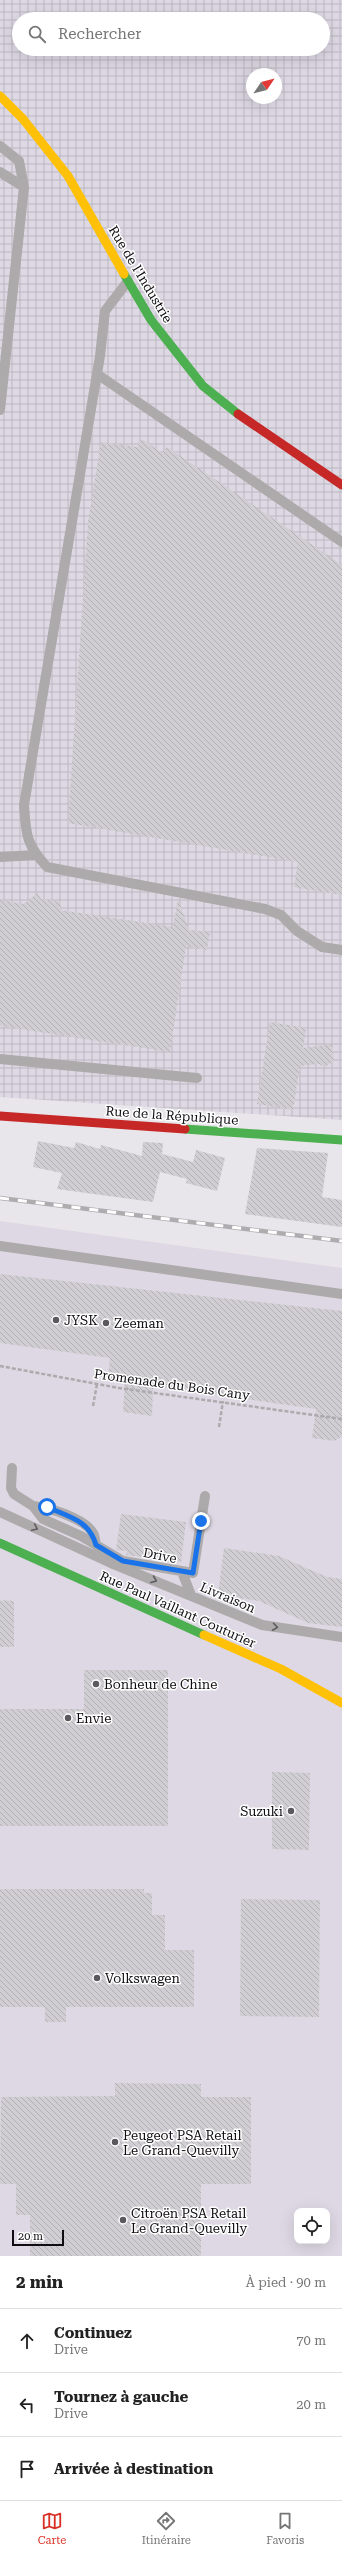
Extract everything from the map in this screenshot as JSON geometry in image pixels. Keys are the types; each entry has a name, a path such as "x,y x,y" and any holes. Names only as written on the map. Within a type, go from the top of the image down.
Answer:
{"street":[{"name":"Rue de l'Industrie","path":"0,96 23,119 68,176 151,320 203,386 244,419 342,485"},
{"name":"Rue de la République","path":"0,1116 342,1140"},
{"name":"Rue Paul Vaillant Couturier","path":"0,1543 281,1669 342,1703"}],"lane":[{"path":"0,146 19,161 24,187 0,410"},
{"path":"0,172 24,187"},
{"path":"128,281 105,311 97,374 24,805 26,836 36,855 47,867 265,910 281,915 297,931 322,947 342,950"},
{"path":"97,374 342,542"},
{"path":"0,857 36,855"},
{"path":"0,1059 196,1078"},
{"path":"0,1246 342,1294"},
{"name":"Drive","path":"12,1468 14,1494 33,1506 43,1519 96,1545 123,1561 182,1572 193,1573 205,1496"},
{"name":"Livraison","path":"0,1512 111,1563 262,1625 342,1638"},
{"path":"182,1572 190,1595"}],"path":[{"name":"Promenade du Bois Cany","path":"0,1366 97,1384 342,1419"},
{"path":"93,1406 97,1384"},
{"path":"220,1427 224,1401"}],"shaded area":[{"path":"0,0 342,0 342,1120 0,1097"},
{"path":"0,1221 342,1268 342,2256 0,2256"}],"building":[{"path":"142,439 162,453 167,447 342,565 342,895 294,887 298,862 68,823 88,522 101,442 137,447"},
{"path":"37,893 41,899 61,902 60,910 173,927 178,899 189,930 210,932 207,950 186,946 170,1052 0,1026 0,900 24,904"},
{"path":"270,1022 306,1028 303,1048 332,1044 334,1061 325,1067 319,1064 300,1066 293,1110 257,1104"},
{"path":"38,1141 74,1148 76,1142 100,1149 101,1145 142,1156 143,1142 163,1143 162,1154 193,1162 196,1150 225,1158 217,1191 186,1183 187,1179 160,1172 153,1202 57,1189 62,1173 33,1167"},
{"path":"257,1148 328,1153 322,1197 342,1200 342,1227 245,1214"},
{"path":"0,1274 342,1311 342,1436 335,1441 312,1438 316,1409 153,1386 152,1416 123,1412 125,1382 108,1380 110,1358 0,1343"},
{"path":"121,1514 186,1522 181,1562 126,1555 127,1551 116,1550"},
{"path":"224,1548 279,1556 327,1577 342,1579 342,1627 308,1623 259,1601 218,1595"},
{"path":"0,1600 14,1601 14,1647 0,1647"},
{"path":"84,1670 168,1670 168,1826 0,1826 0,1709 84,1709"},
{"name":"Suzuki","path":"272,1772 310,1773 309,1850 272,1849"},
{"name":"Volkswagen","path":"0,1889 144,1889 144,1893 152,1893 152,1915 165,1915 165,1950 194,1950 194,2007 66,2007 66,2022 45,2022 45,2007 0,2007"},
{"path":"241,1899 320,1900 319,2017 240,2016"},
{"path":"115,2083 201,2084 201,2097 251,2097 251,2184 201,2184 201,2256 30,2256 30,2215 16,2215 16,2184 0,2184 1,2097 115,2096"}],"railway":[{"path":"0,1198 342,1241"}],"traffic: fast":[{"path":"124,274 151,320 203,386 238,414"},
{"path":"185,1129 342,1140"},
{"path":"0,1543 204,1635"}],"traffic: slow":[{"path":"0,96 23,119 68,176 124,274"},
{"path":"204,1635 281,1669 342,1703"}],"traffic: jam":[{"path":"238,414 342,485"},
{"path":"0,1116 185,1129"}],"place":[{"name":"JYSK","path":"56,1320"},
{"name":"Zeeman","path":"106,1323"},
{"name":"Bonheur de Chine","path":"96,1684"},
{"name":"Envie","path":"68,1718"},
{"name":"Suzuki","path":"291,1811"},
{"name":"Volkswagen","path":"97,1978"},
{"name":"Peugeot PSA Retail Le Grand-Quevilly","path":"115,2142"},
{"name":"Citroën PSA Retail Le Grand-Quevilly","path":"123,2220"}],"route":[{"path":"47,1507 84,1524 93,1532 96,1545 123,1561 182,1572 193,1573 201,1521"}]}
